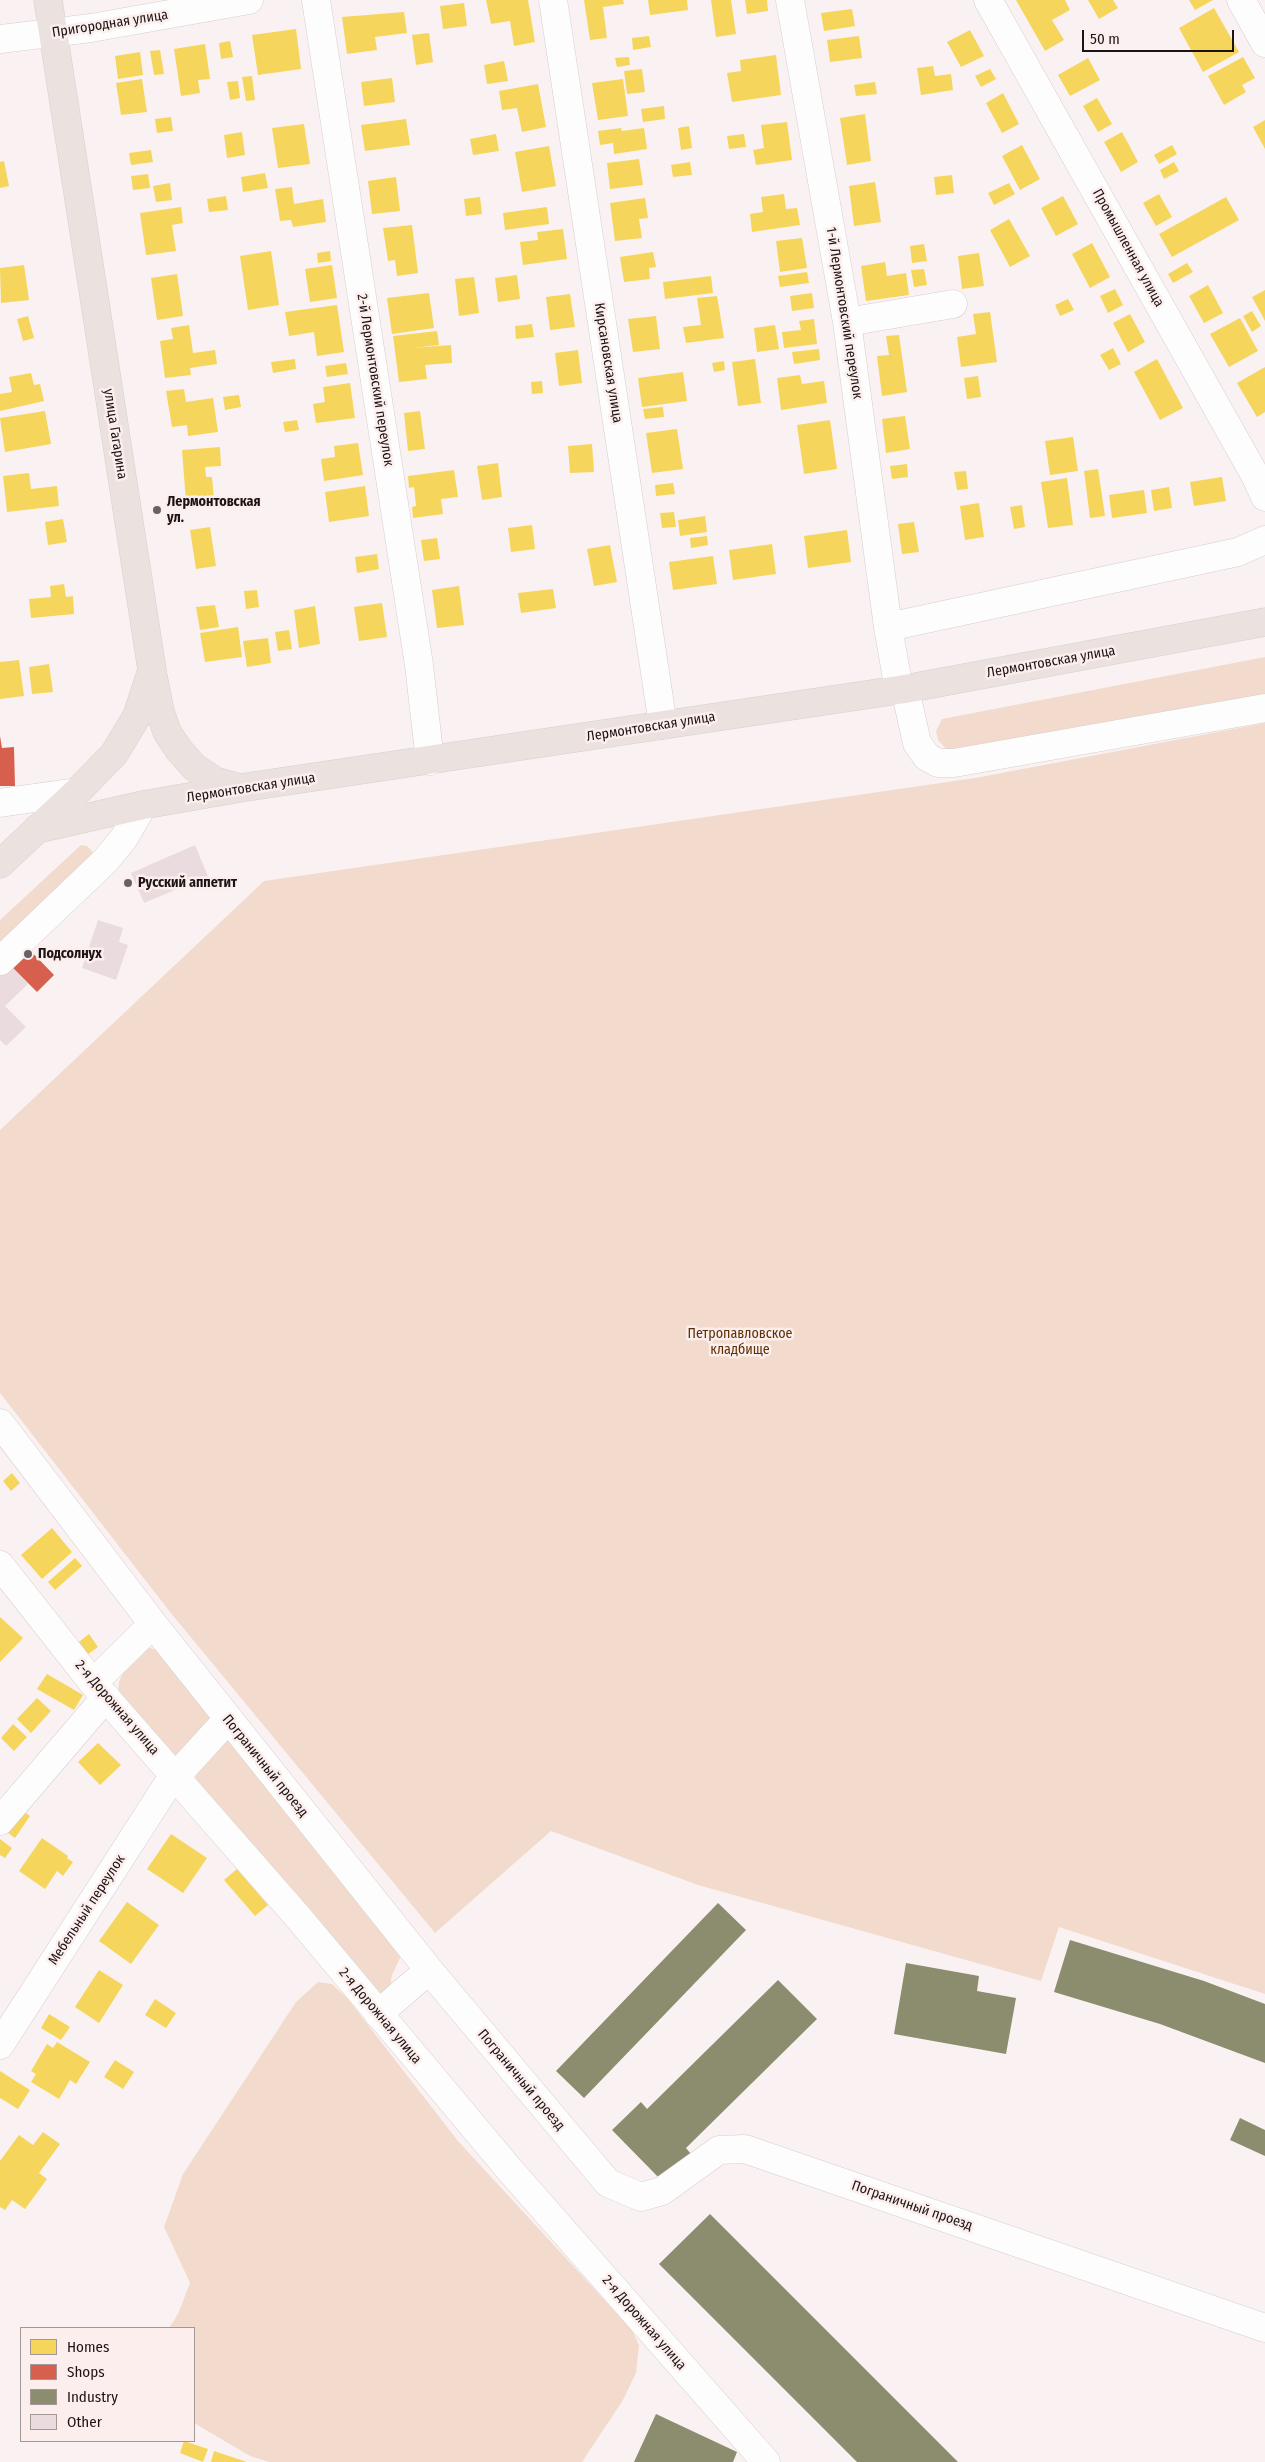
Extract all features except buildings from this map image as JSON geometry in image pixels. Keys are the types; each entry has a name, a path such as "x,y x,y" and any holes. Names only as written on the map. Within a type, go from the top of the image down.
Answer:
{"main road":[{"name":"улица Гагарина","path":"0,864 77,792 114,754 137,716 152,670 48,0"},
{"name":"Лермонтовская улица","path":"37,829 142,806 240,788 902,689 1265,622"},
{"path":"152,670 160,711 167,732 178,750 194,767 215,781 240,788"}],"street":[{"name":"Пригородная улица","path":"0,38 53,33 249,0"},
{"name":"2-й Лермонтовский переулок","path":"316,0 419,665 430,761"},
{"name":"Кирсановская улица","path":"553,0 663,725"},
{"name":"1-й Лермонтовский переулок","path":"790,0 847,322 888,627 917,743 927,757 938,763 963,761 1265,708"},
{"name":"Промышленная улица","path":"988,0 1256,477 1265,497"},
{"path":"1241,0 1265,43"},
{"path":"847,322 953,304"},
{"path":"888,627 1238,552 1265,540"},
{"path":"0,803 77,792"},
{"path":"0,961 105,860 124,838 142,806"},
{"name":"Пограничный проезд","path":"0,1423 228,1719 429,1970 608,2183 641,2197 662,2191 718,2150 745,2149 1265,2328"},
{"name":"2-я Дорожная улица","path":"0,1566 100,1690 298,1917 508,2169 766,2462"},
{"path":"0,1821 153,1624"},
{"name":"Мебельный переулок","path":"0,2046 176,1775 228,1719"},
{"path":"378,2014 429,1970"}],"green space":[{"path":"1265,657 1265,697 948,751 938,740 936,731 942,719"},
{"name":"Петропавловское кладбище","path":"1265,723 1265,1994 1059,1927 1041,1981 698,1885 551,1831 435,1933 170,1612 0,1393 0,1130 264,881 975,778"},
{"path":"81,845 87,846 92,851 94,858 0,948 0,920"},
{"path":"147,1647 157,1650 213,1720 202,1738 173,1758 118,1694 119,1682 126,1665"},
{"path":"228,1740 402,1954 392,1975 389,1996 383,2002 195,1781 197,1771 213,1751"},
{"path":"318,1982 332,1984 347,1998 458,2141 632,2330 639,2345 636,2373 623,2400 582,2462 269,2462 250,2456 195,2424 195,2327 170,2327 178,2314 190,2283 164,2227 183,2174 296,2002"}],"place":[{"name":"Лермонтовская ул.","path":"157,510"},
{"name":"Русский аппетит","path":"128,883"},
{"name":"Подсолнух","path":"28,954"}]}
